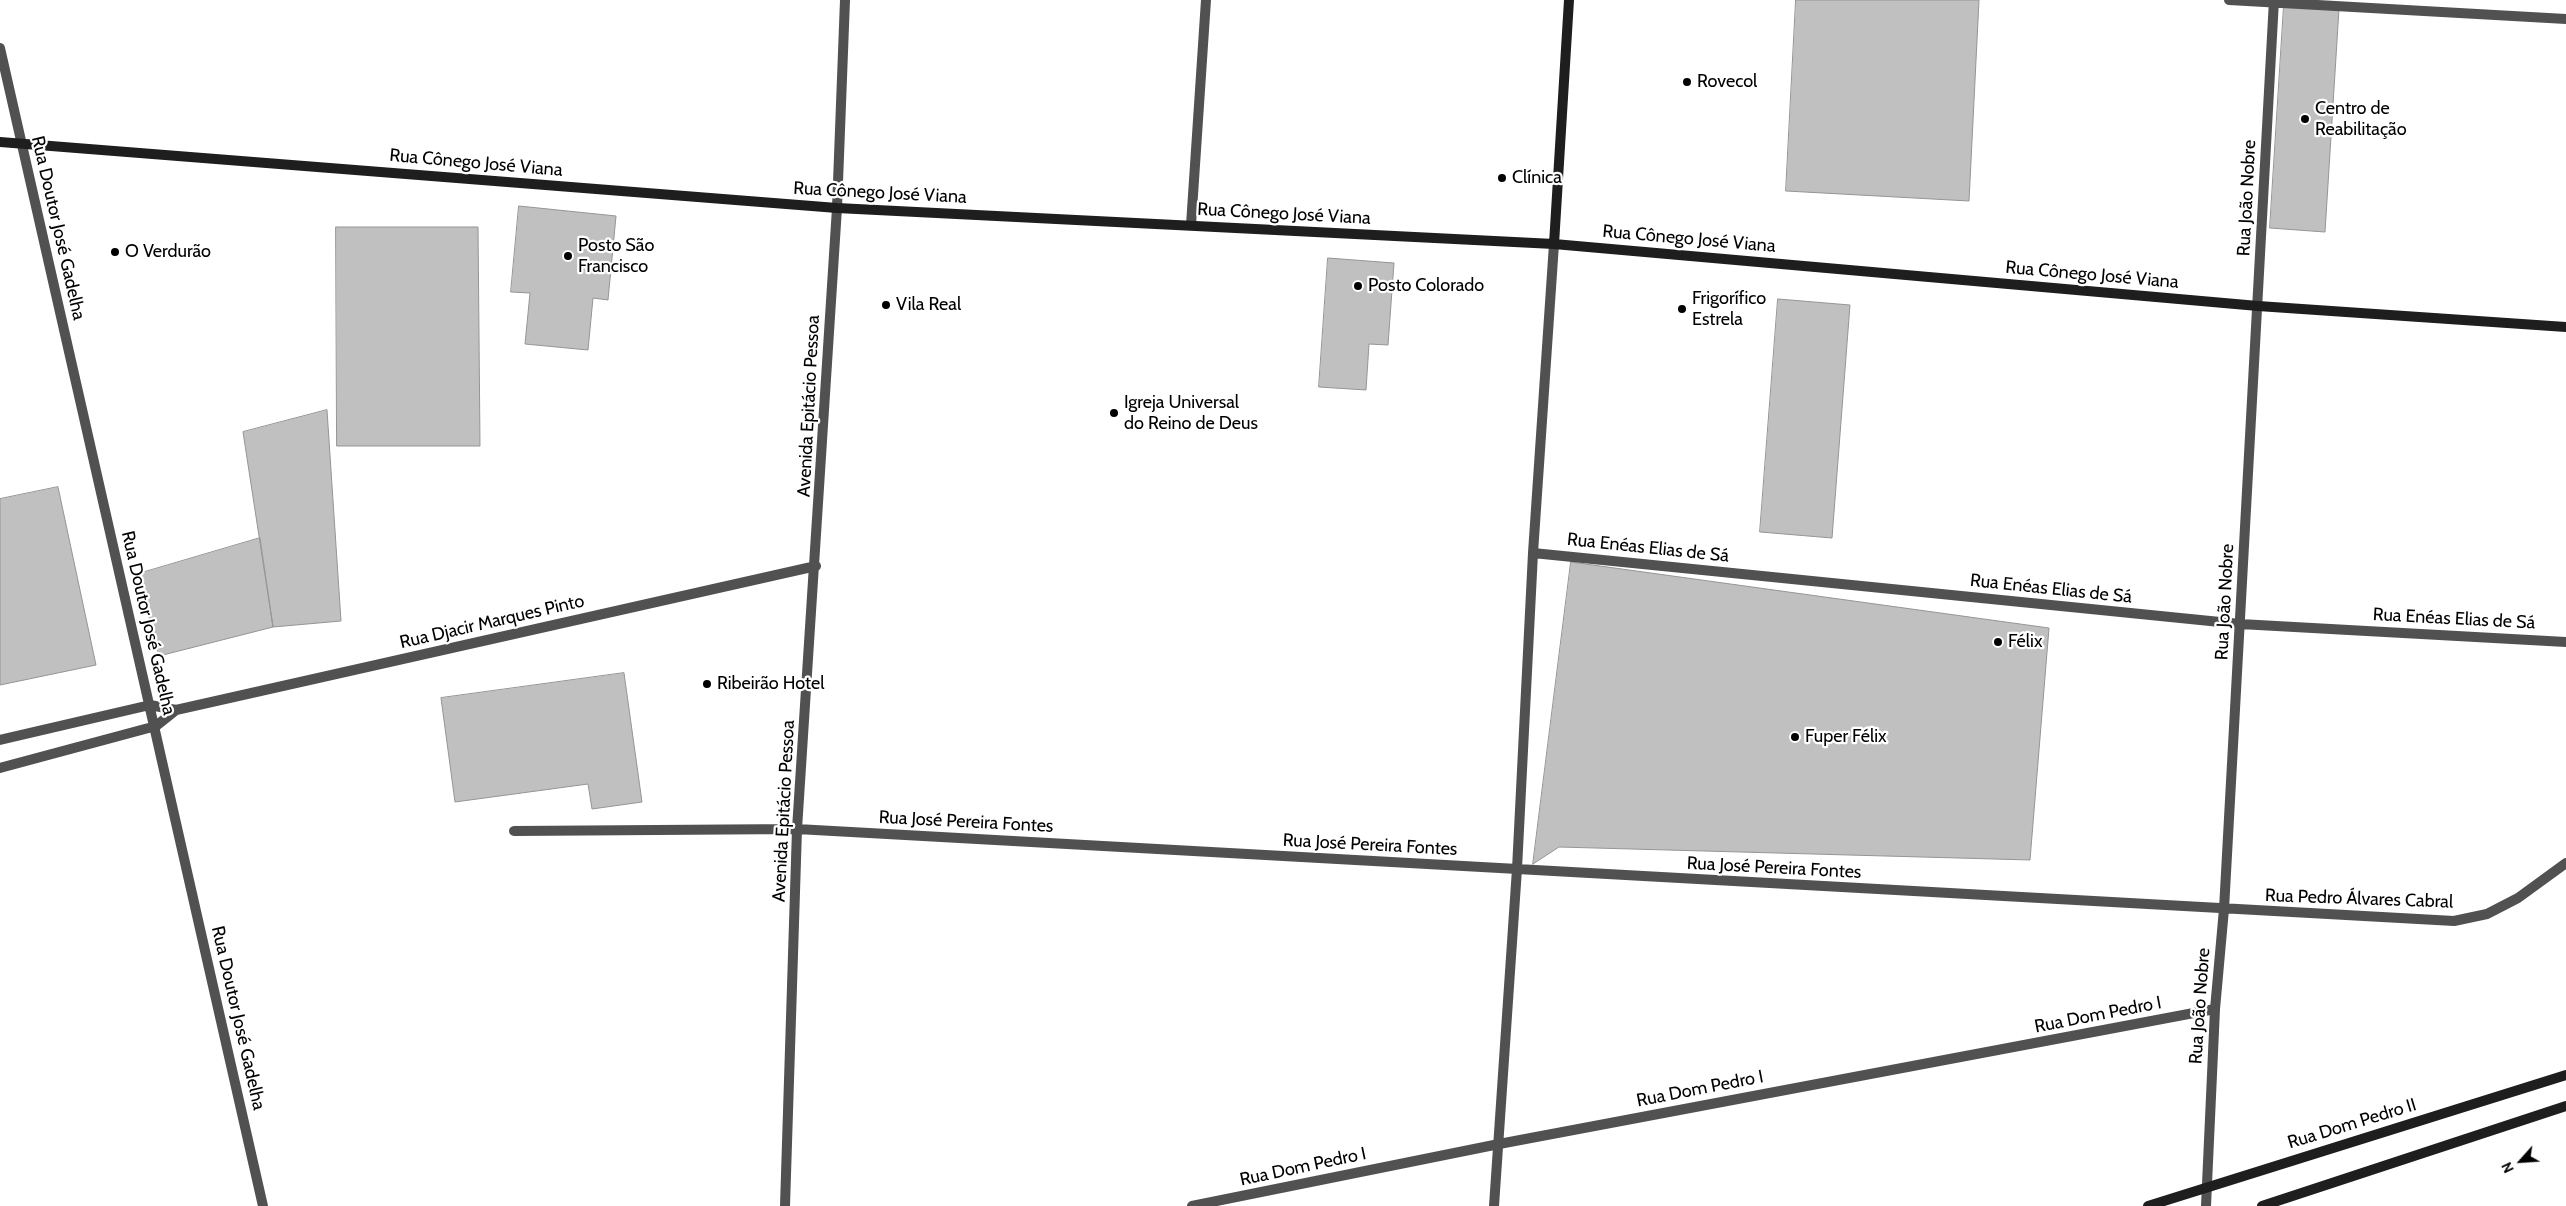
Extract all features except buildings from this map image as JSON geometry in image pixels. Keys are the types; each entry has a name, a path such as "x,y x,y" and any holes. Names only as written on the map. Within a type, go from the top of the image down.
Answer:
{"main road":[{"path":"1554,244 1569,0"},
{"name":"Rua Cônego José Viana","path":"0,142 837,208 1554,244 2258,306 2566,328"},
{"name":"Rua Dom Pedro II","path":"2148,1206 2566,1074"},
{"path":"2262,1206 2566,1106"}],"street":[{"name":"Avenida Epitácio Pessoa","path":"785,1206 797,829 816,566 837,208 845,0"},
{"path":"1190,225 1206,0"},
{"path":"2230,0 2566,19"},
{"name":"Rua João Nobre","path":"2206,1206 2205,1188 2215,1009 2224,909 2274,1"},
{"name":"Rua Doutor José Gadelha","path":"0,48 156,726 263,1206"},
{"path":"1494,1206 1517,869 1533,553 1554,244"},
{"name":"Rua Enéas Elias de Sá","path":"1533,553 2240,624 2566,642"},
{"name":"Rua Djacir Marques Pinto","path":"0,740 150,705 176,710 816,566"},
{"name":"Rua Djacir Marques Pinto","path":"0,768 156,726 176,710"},
{"name":"Rua José Pereira Fontes","path":"514,831 797,829 2224,909"},
{"name":"Rua Pedro Álvares Cabral","path":"2224,909 2454,920 2487,914 2518,898 2566,863"},
{"name":"Rua Dom Pedro I","path":"1192,1206 1499,1144 2215,1009"}],"place":[{"name":"Rovecol","path":"1687,82"},
{"name":"Centro de Reabilitação","path":"2305,119"},
{"name":"Clínica","path":"1502,178"},
{"name":"O Verdurão","path":"115,252"},
{"name":"Posto São Francisco","path":"568,256"},
{"name":"Posto Colorado","path":"1358,286"},
{"name":"Vila Real","path":"886,305"},
{"name":"Frigorífico Estrela","path":"1682,309"},
{"name":"Igreja Universal do Reino de Deus","path":"1114,413"},
{"name":"Félix","path":"1998,642"},
{"name":"Ribeirão Hotel","path":"707,684"},
{"name":"Fuper Félix","path":"1795,737"}]}
